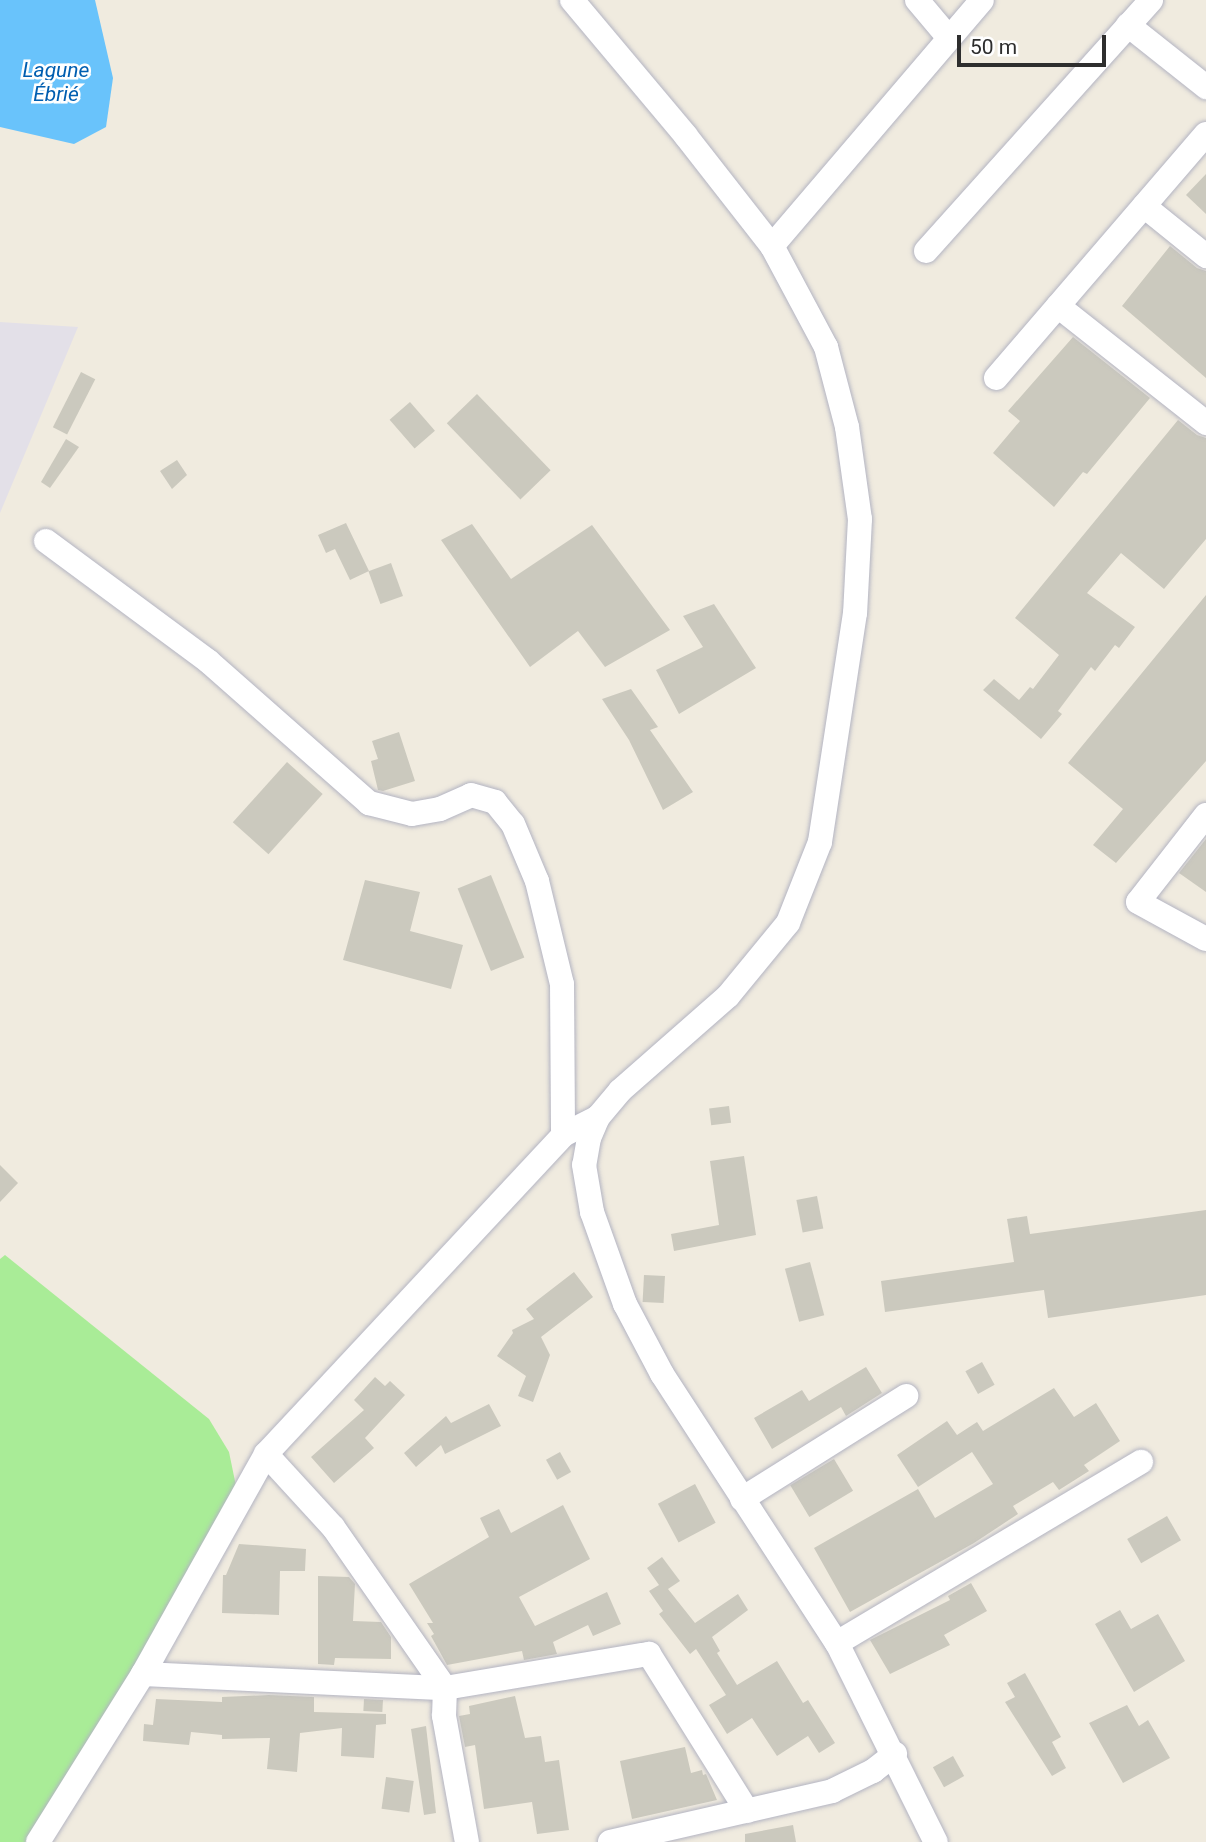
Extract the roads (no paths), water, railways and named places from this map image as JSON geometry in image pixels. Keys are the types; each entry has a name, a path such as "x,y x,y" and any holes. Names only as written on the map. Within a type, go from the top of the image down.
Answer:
{"street":[{"path":"38,1842 144,1674 266,1454 563,1135 598,1117 638,1075 729,996 788,923 820,842 855,613 860,519 847,428 825,347 772,246 687,136 572,0"},
{"path":"916,0 949,38"},
{"path":"772,246 982,0"},
{"path":"926,251 1151,0"},
{"path":"1128,25 1206,87"},
{"path":"996,378 1206,134"},
{"path":"1144,206 1206,256"},
{"path":"1058,306 1206,423"},
{"path":"46,541 208,661 369,803 412,814 440,808 471,795 495,802 513,824 537,881 562,984 563,1135"},
{"path":"1206,816 1138,902 1206,939"},
{"path":"598,1117 589,1138 584,1165 592,1212 625,1304 662,1374 837,1643 895,1754 936,1842"},
{"path":"742,1499 906,1396"},
{"path":"266,1454 333,1527 445,1688 444,1716 467,1842"},
{"path":"837,1643 1141,1462"},
{"path":"144,1674 445,1688 649,1654 747,1811"},
{"path":"610,1842 832,1791 873,1771 895,1754"}],"water":[{"name":"Lagune Ébrié","path":"0,0 95,0 113,78 106,127 74,144 0,127"}]}
